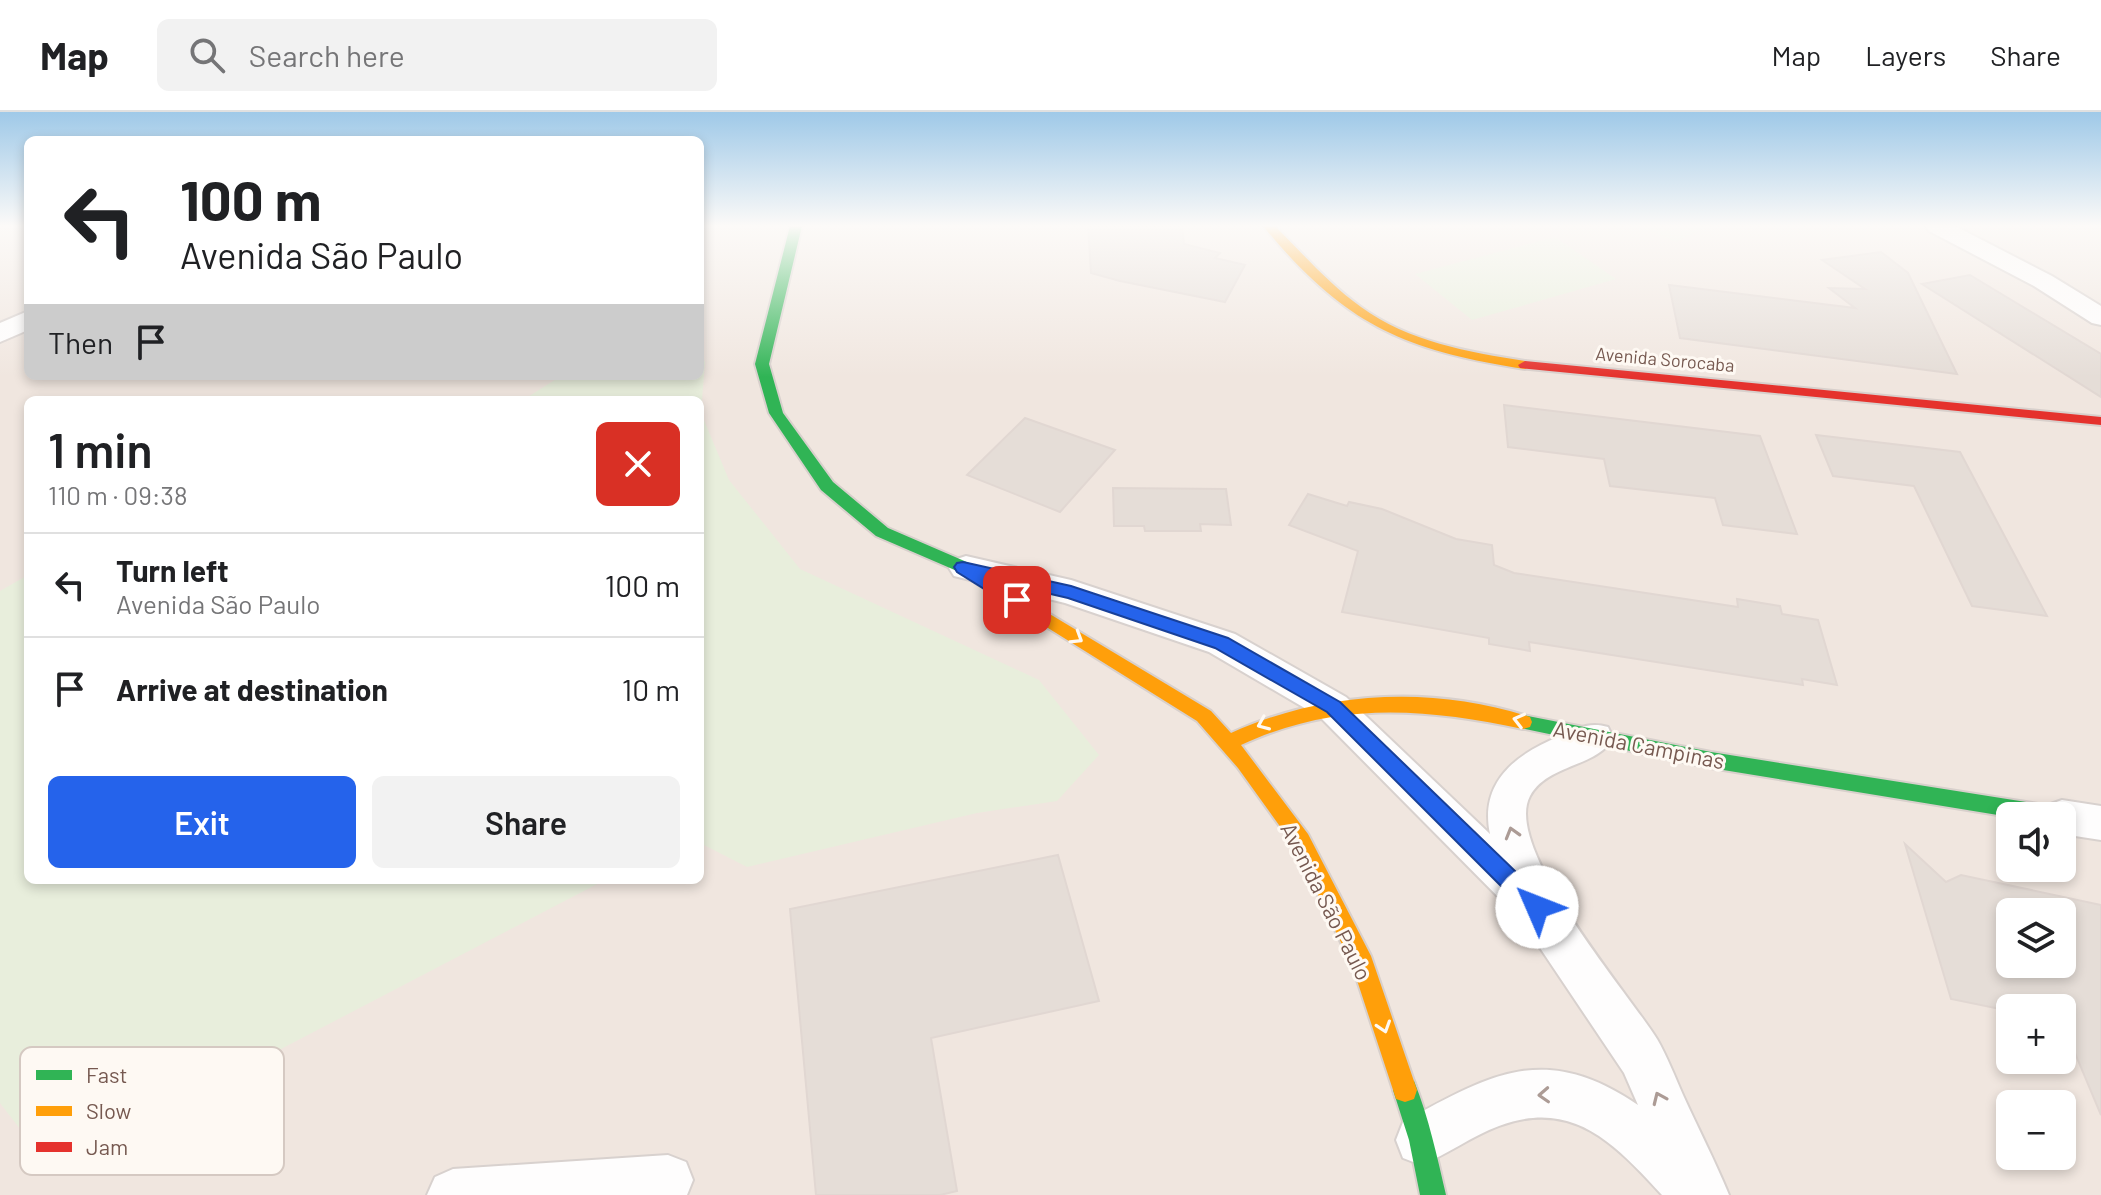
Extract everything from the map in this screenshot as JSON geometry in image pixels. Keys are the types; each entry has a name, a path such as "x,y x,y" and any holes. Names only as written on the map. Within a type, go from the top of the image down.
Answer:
{"street":[{"name":"Avenida São Paulo","path":"784,277 762,364 776,413 827,486 882,532 963,567 1204,716 1245,762 1301,840 1363,963 1421,1140 1433,1195"},
{"name":"Avenida Sorocaba","path":"1320,277 1374,321 1422,343 1482,358 1544,368 2101,421"},
{"path":"2034,277 2101,317"},
{"path":"0,334 24,321"},
{"name":"Avenida São Paulo","path":"963,567 1071,592 1222,643 1333,707 1537,907 1641,1057 1700,1195"},
{"name":"Avenida Campinas","path":"1227,743 1256,726 1290,714 1333,707 1381,702 1452,707 1481,710 1594,738 1996,805"},
{"path":"1537,907 1506,811 1517,781 1548,757 1594,738"},
{"name":"Avenida Campinas","path":"2076,819 2101,823"},
{"path":"1421,1140 1458,1119 1501,1102 1548,1092 1581,1100 1618,1121 1652,1147 1700,1195"},
{"path":"453,1195 668,1180"}],"shaded area":[{"path":"0,277 24,277 24,380 704,380 704,277 2101,277 2101,1195 0,1195"}],"green space":[{"path":"1418,277 1612,277 1616,279 1472,320"},
{"path":"555,380 704,380 702,396 529,396"},
{"path":"704,420 729,480 800,569 1039,680 1099,755 1057,801 977,813 747,867 704,845"},
{"path":"24,577 24,884 597,884 284,1047 20,1047 20,1129 0,1103 0,591"}],"building":[{"path":"1104,277 1239,277 1225,302"},
{"path":"1847,277 1910,277 1957,374 1680,338 1669,285 1855,308 1829,288 1865,289"},
{"path":"1973,277 2101,354 2101,397 1922,284"},
{"path":"1504,405 1760,436 1797,534 1723,525 1715,498 1610,486 1604,459 1508,447"},
{"path":"1025,418 1115,450 1060,512 967,475"},
{"path":"1816,435 1960,452 2047,616 1972,606 1914,486 1833,476"},
{"path":"1113,488 1226,489 1231,525 1200,524 1201,531 1145,531 1144,526 1114,526"},
{"path":"1308,494 1347,506 1349,502 1382,509 1456,539 1492,545 1494,565 1514,573 1738,607 1737,599 1780,606 1782,614 1818,620 1837,685 1802,679 1803,685 1529,642 1530,651 1489,644 1489,638 1342,612 1358,551 1289,525"},
{"path":"1905,844 1946,882 1961,875 2068,898 1996,898 1996,978 2076,978 2076,900 2101,905 2101,1115 2076,1055 2076,994 1996,994 1996,1008 1951,999"},
{"path":"1058,855 1099,1001 931,1038 957,1191 940,1195 816,1195 790,909"}],"traffic: fast":[{"path":"784,277 762,364 776,413 827,486 882,532 963,567 990,584"},
{"path":"1523,722 1711,760 1996,806"},
{"path":"1405,1090 1421,1140 1433,1195"}],"traffic: slow":[{"path":"1318,277 1358,311 1409,339 1486,359 1525,365"},
{"path":"990,584 1204,716 1245,762 1301,840 1363,963 1405,1090"},
{"path":"1227,743 1263,726 1299,715 1372,704 1447,708 1523,722"}],"traffic: jam":[{"path":"1525,365 2101,421"}],"route":[{"path":"1017,600 963,567 1071,592 1222,643 1333,707 1537,907"}]}
